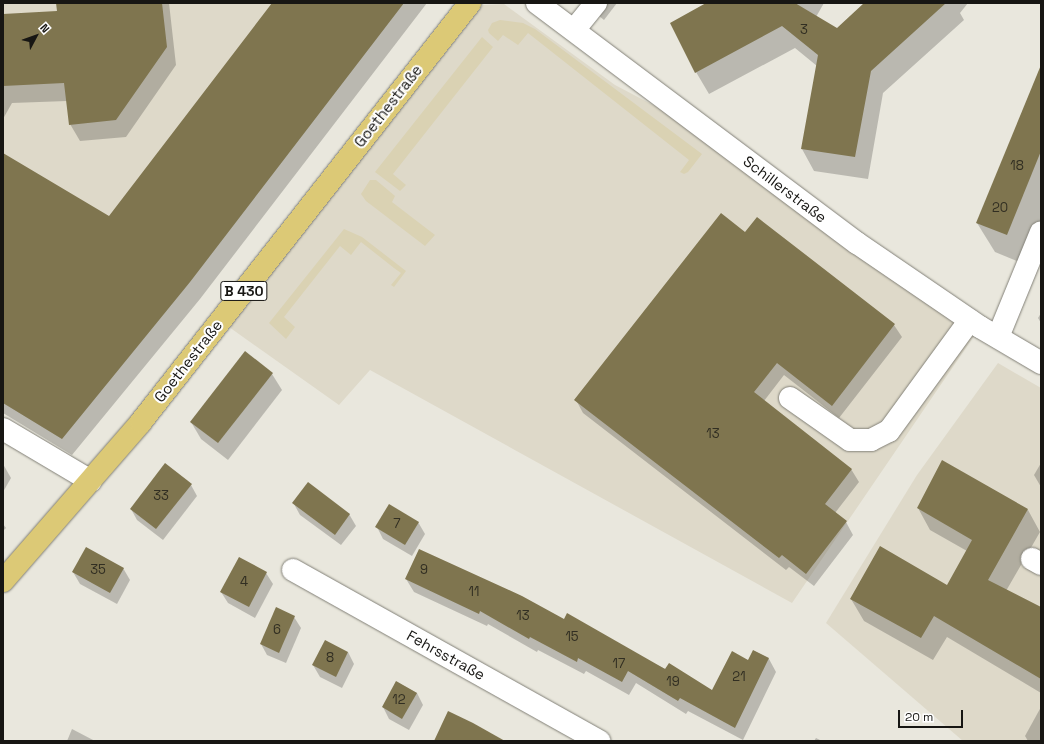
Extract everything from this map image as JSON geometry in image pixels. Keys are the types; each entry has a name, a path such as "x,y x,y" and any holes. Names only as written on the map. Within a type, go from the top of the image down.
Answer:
{"main road":[{"name":"Goethestraße","path":"3,581 91,481 470,3"}],"street":[{"name":"Schillerstraße","path":"537,3 857,243 970,320 1041,363"},
{"path":"574,30 596,3"},
{"path":"998,337 1041,232"},
{"path":"790,398 850,440 871,440 889,431 970,320"},
{"path":"3,429 91,481"},
{"name":"Fehrsstraße","path":"293,570 599,741"}],"shaded area":[{"path":"404,3 190,282 62,439 3,403 3,4"},
{"path":"504,4 615,85 672,115 974,336 792,603 370,370 339,405 229,327 483,5"},
{"path":"500,20 523,23 535,29 702,154 688,172 684,174 680,172 689,160 528,33 518,45 503,35 498,41 489,33 488,30 492,23"},
{"path":"482,37 493,47 393,174 406,185 400,191 375,172"},
{"path":"370,180 376,180 395,196 392,202 435,235 425,246 366,201 361,194"},
{"path":"344,229 362,237 406,271 394,287 391,285 401,273 361,242 351,255 340,246 284,317 295,327 286,339 269,323"},
{"path":"998,363 1041,388 1041,741 963,741 826,623 917,475"}],"building":[{"path":"56,3 162,3 167,47 116,120 69,125 64,83 3,86 3,14 57,11"},
{"path":"272,3 404,3 190,282 62,439 3,403 3,153 109,216"},
{"path":"706,3 795,3 837,28 864,3 946,3 871,71 855,157 801,149 818,55 782,26 695,73 670,23"},
{"path":"1041,65 1041,151 1007,235 976,223"},
{"path":"721,213 745,232 757,217 895,324 832,406 777,363 754,392 852,469 825,504 847,521 806,574 782,555 779,558 574,400"},
{"path":"245,351 273,373 218,443 190,422"},
{"path":"942,460 1028,509 988,580 1041,607 1041,679 934,616 921,638 850,599 880,546 947,585 972,540 917,508"},
{"path":"165,463 192,484 156,529 130,509"},
{"path":"308,482 350,514 335,535 292,503"},
{"path":"389,504 419,522 405,545 375,527"},
{"path":"86,547 124,568 110,593 72,572"},
{"path":"419,549 522,596 564,619 567,613 665,669 669,663 712,690 732,651 748,660 753,650 769,658 735,728 680,698 678,701 628,671 622,682 578,658 577,662 530,637 529,639 480,611 479,614 405,579"},
{"path":"239,557 267,572 249,607 220,592"},
{"path":"276,607 295,616 279,653 260,644"},
{"path":"325,640 348,652 336,677 312,665"},
{"path":"396,681 417,693 402,719 382,707"},
{"path":"448,711 473,723 505,741 434,741"}]}
